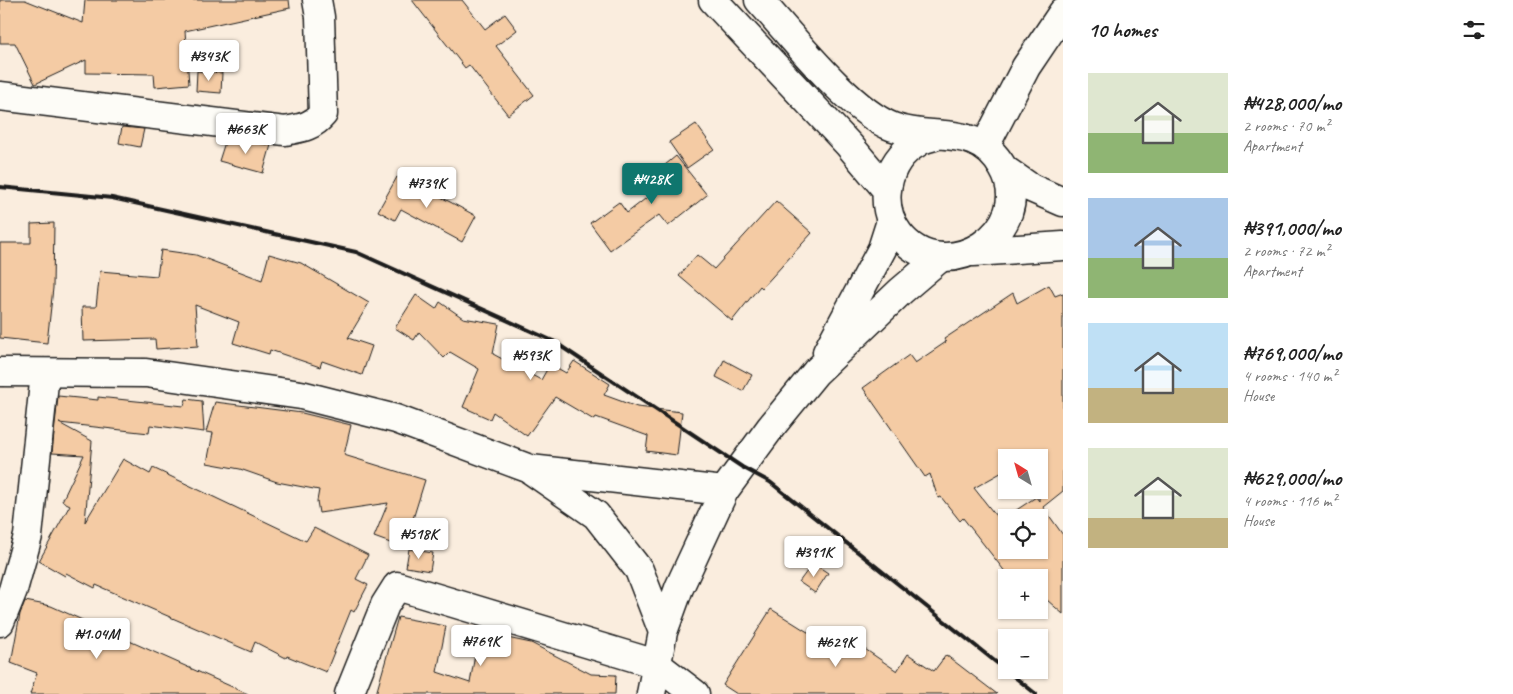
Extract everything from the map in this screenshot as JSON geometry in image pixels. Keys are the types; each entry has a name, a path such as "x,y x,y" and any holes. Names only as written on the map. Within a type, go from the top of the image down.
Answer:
{"main road":[{"path":"0,96 285,130 306,127 316,122 323,114 320,17 317,0"},
{"path":"713,0 849,144 886,189"},
{"path":"760,0 816,63 858,106 892,126 934,136"},
{"path":"985,146 1026,67 1063,12"},
{"path":"973,252 990,242 1002,226 1008,208 1010,189 1005,170 985,146 969,137 952,134 934,136 917,142 902,155 892,171 886,189 886,205 891,221 900,235 911,246 926,254 941,257 973,252 1063,246"},
{"path":"1005,170 1031,188 1063,202"},
{"path":"816,372 882,250 891,221"},
{"path":"651,694 663,632 679,588 724,491 771,427 816,372 901,291 941,257"},
{"path":"0,372 146,373 301,396 396,419 530,469 724,491"},
{"path":"0,622 13,590 28,536 45,373"},
{"path":"530,469 596,515 639,570 663,632"},
{"path":"349,694 385,605 397,586 656,664 695,694"}],"building":[{"path":"0,0 25,0 83,23 85,0 289,0 290,8 185,31 189,84 155,87 154,74 86,73 86,60 35,84 15,43 0,43"},
{"path":"412,0 462,0 485,29 505,14 517,30 496,46 534,95 508,115 469,65 465,68"},
{"path":"197,71 222,73 221,93 196,91"},
{"path":"696,124 714,149 687,168 669,142"},
{"path":"122,127 144,129 140,147 119,143"},
{"path":"226,139 271,145 263,173 219,161"},
{"path":"676,156 707,195 668,226 659,215 610,250 590,223 619,202 627,213 663,185 654,174"},
{"path":"397,177 426,194 428,190 476,216 462,242 401,209 395,220 378,211"},
{"path":"776,201 812,233 762,288 760,286 732,321 679,276 697,255 714,269"},
{"path":"54,223 53,288 47,343 0,338 0,243 31,243 31,224"},
{"path":"161,250 196,255 262,280 269,254 301,263 369,303 348,338 372,346 362,375 322,361 320,367 270,350 269,354 233,343 239,322 195,305 198,346 156,349 155,339 83,341 82,307 96,307 100,271 157,276"},
{"path":"1049,285 1055,296 1063,293 1063,491 1043,507 1044,509 1018,509 1033,499 1039,501 1039,499 1048,499 1048,449 998,449 998,474 974,488 998,518 998,559 1048,559 1048,514 1063,535 1063,614 1048,601 1048,569 1003,569 963,518 960,521 941,497 938,498 930,474 925,477 863,388 909,355 915,363 946,342 944,339 1013,293 1017,303"},
{"path":"416,295 436,309 440,302 463,318 499,324 493,354 541,380 550,364 566,373 574,361 610,384 604,395 637,407 682,412 677,455 646,451 648,436 596,417 594,420 555,397 527,436 493,412 490,419 463,407 479,369 450,352 444,358 419,332 414,340 395,328"},
{"path":"724,360 752,375 743,391 716,377"},
{"path":"58,396 98,400 98,397 184,406 186,399 202,401 204,432 150,425 149,433 59,423 92,441 85,522 123,459 150,474 153,468 306,541 314,528 368,555 356,579 368,585 354,612 351,610 326,672 287,656 286,658 255,642 251,652 96,585 95,588 66,573 65,576 39,561 70,505 62,501 84,455 52,453"},
{"path":"215,402 302,413 351,425 344,455 425,480 404,548 374,537 388,503 319,513 317,501 319,490 277,482 240,469 207,463 213,433 206,432"},
{"path":"409,549 433,553 430,571 406,567"},
{"path":"813,563 828,573 815,593 799,582"},
{"path":"25,601 51,606 248,694 30,694 37,673 11,663 20,614"},
{"path":"771,609 830,646 840,632 897,671 908,654 934,671 946,655 997,694 737,694 723,685"},
{"path":"398,617 446,626 437,672 470,683 479,632 531,643 591,674 616,675 615,694 376,694"}],"railway":[{"path":"0,187 112,198 356,252 553,341 742,467 770,482 1036,694"}]}
